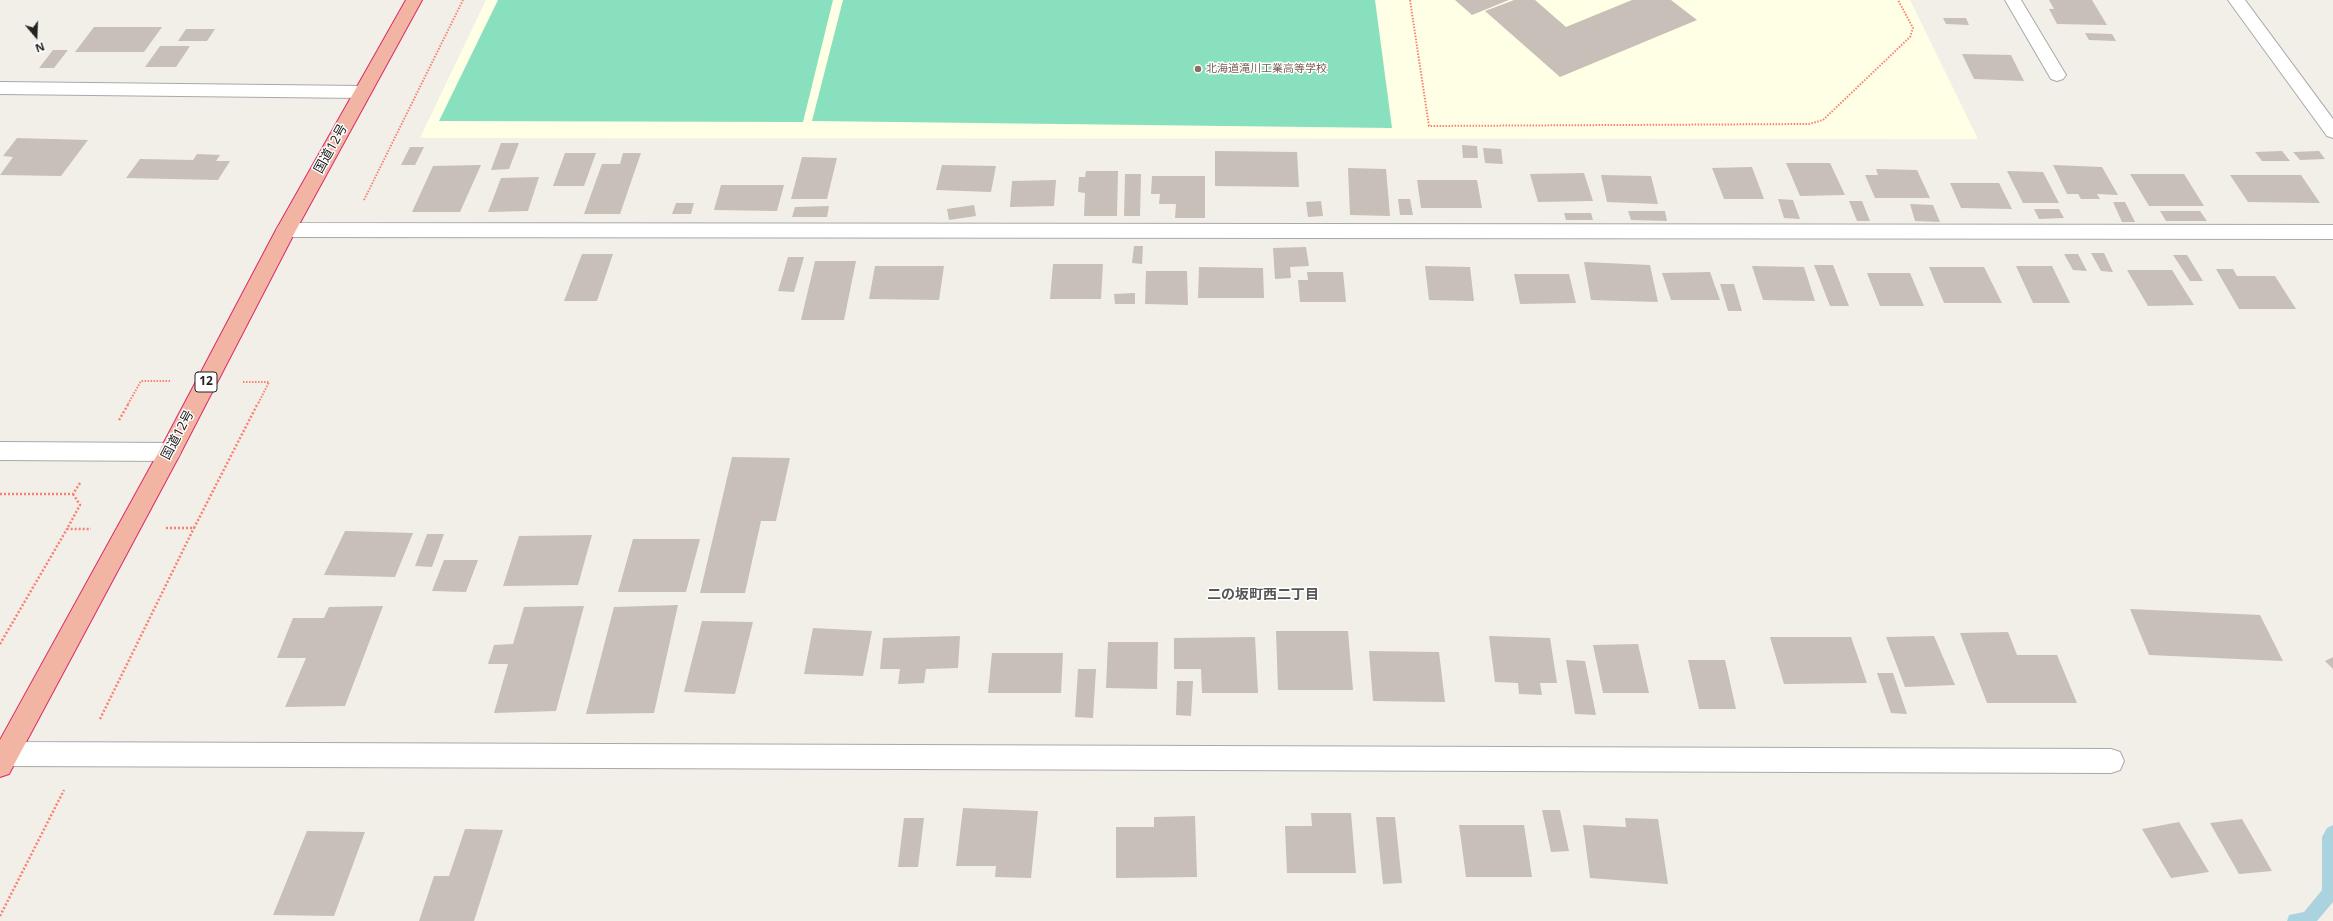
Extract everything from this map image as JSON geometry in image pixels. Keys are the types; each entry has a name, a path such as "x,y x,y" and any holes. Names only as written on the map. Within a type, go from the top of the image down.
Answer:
{"highway":[{"name":"国道12号","path":"3,760 170,452 286,230 414,0"}],"street":[{"path":"2013,0 2057,75"},
{"path":"2236,0 2333,132"},
{"path":"0,88 362,92"},
{"path":"286,230 2333,232"},
{"path":"0,451 170,452"},
{"path":"3,760 2111,761"}],"path":[{"path":"350,230 463,0"},
{"path":"1410,0 1430,126 1810,124 1823,120 1910,37 1913,28 1898,0"},
{"path":"0,644 67,529"}],"shaded area":[{"name":"北海道滝川工業高等学校","path":"486,0 1910,0 1978,139 420,138"}],"green space":[{"path":"498,0 833,0 803,122 439,121"},
{"path":"843,0 1375,0 1392,128 812,121"}],"building":[{"path":"1455,0 1509,0 1472,15"},
{"path":"1514,0 1535,0 1566,27 1632,0 1671,0 1697,20 1560,77 1485,11"},
{"path":"2049,0 2092,0 2107,25 2057,24 2049,9 2054,9"},
{"path":"1943,18 1966,18 1969,25 1946,24"},
{"path":"94,27 162,27 144,52 75,52"},
{"path":"186,29 215,29 207,41 178,41"},
{"path":"2085,33 2112,34 2116,41 2089,40"},
{"path":"160,46 190,46 176,67 145,67"},
{"path":"53,50 68,50 54,68 39,68"},
{"path":"1962,54 2011,55 2024,81 1974,79"},
{"path":"17,138 88,140 61,176 0,175 13,157 3,156"},
{"path":"501,143 519,143 509,169 491,170"},
{"path":"1462,145 1477,146 1478,158 1463,158"},
{"path":"410,147 424,147 415,165 401,165"},
{"path":"1483,148 1501,149 1503,164 1485,163"},
{"path":"1215,151 1297,152 1299,187 1215,186"},
{"path":"2282,151 2290,161 2262,161 2255,152"},
{"path":"2319,151 2325,159 2300,160 2293,152"},
{"path":"565,153 596,153 584,186 553,186"},
{"path":"623,153 641,153 620,214 584,214 602,164 620,164"},
{"path":"197,154 220,155 216,161 230,161 218,180 126,178 140,159 193,160"},
{"path":"802,157 837,158 827,199 791,199"},
{"path":"1786,163 1830,163 1845,195 1800,196"},
{"path":"481,165 460,212 412,212 433,166"},
{"path":"942,165 996,166 991,192 936,190"},
{"path":"2053,165 2102,167 2118,195 2097,194 2100,199 2081,199 2078,194 2067,194"},
{"path":"1752,167 1764,199 1724,199 1712,168"},
{"path":"1348,168 1386,169 1390,216 1350,215"},
{"path":"1876,169 1917,170 1930,198 1875,198 1865,175 1878,175"},
{"path":"1086,171 1118,171 1117,216 1084,216 1085,193 1078,192 1079,177 1085,177"},
{"path":"2007,171 2043,172 2059,203 2023,203"},
{"path":"1584,173 1593,201 1538,202 1530,174"},
{"path":"1125,174 1141,174 1140,216 1124,216"},
{"path":"2130,174 2184,174 2204,206 2149,206"},
{"path":"1601,175 1651,176 1658,204 1607,202"},
{"path":"2230,175 2301,175 2320,203 2248,202"},
{"path":"1152,176 1205,176 1205,218 1175,218 1176,204 1159,204 1160,194 1151,194"},
{"path":"539,177 528,211 488,212 501,178"},
{"path":"1056,180 1054,206 1010,207 1012,181"},
{"path":"1417,180 1477,180 1482,208 1421,208"},
{"path":"1950,183 1999,183 2012,209 1961,208"},
{"path":"721,185 784,185 777,211 714,210"},
{"path":"1398,199 1410,199 1413,215 1400,215"},
{"path":"1778,199 1793,200 1800,219 1784,218"},
{"path":"1321,201 1323,216 1308,217 1306,202"},
{"path":"1849,201 1862,201 1870,221 1857,221"},
{"path":"2113,202 2125,202 2135,222 2122,222"},
{"path":"676,203 694,203 691,214 672,214"},
{"path":"1910,204 1933,205 1940,222 1915,221"},
{"path":"974,205 976,216 949,220 947,209"},
{"path":"829,206 827,217 792,217 795,207"},
{"path":"2034,209 2059,209 2064,218 2039,219"},
{"path":"1628,211 1665,211 1667,221 1631,220"},
{"path":"2160,211 2200,211 2207,221 2166,221"},
{"path":"1564,213 1591,213 1593,220 1566,220"},
{"path":"1134,246 1143,246 1142,264 1132,263"},
{"path":"1306,247 1309,266 1290,267 1291,278 1275,279 1273,248"},
{"path":"2091,253 2104,253 2113,272 2101,271"},
{"path":"582,254 613,254 597,301 564,301"},
{"path":"2064,254 2078,254 2087,271 2073,270"},
{"path":"2173,255 2187,255 2203,281 2190,281"},
{"path":"788,257 804,257 794,292 778,291"},
{"path":"815,261 856,261 844,320 801,320"},
{"path":"1584,262 1650,265 1658,302 1591,300"},
{"path":"1053,264 1103,264 1101,299 1050,299"},
{"path":"1814,265 1833,265 1849,306 1830,306"},
{"path":"875,266 944,266 939,300 869,299"},
{"path":"1425,266 1470,267 1474,301 1429,300"},
{"path":"1752,266 1804,267 1815,301 1763,300"},
{"path":"2016,266 2052,266 2070,303 2033,303"},
{"path":"1199,267 1263,268 1264,298 1198,298"},
{"path":"1929,267 1984,267 2002,303 1944,303"},
{"path":"2216,269 2233,269 2237,276 2275,276 2296,309 2239,309"},
{"path":"2127,270 2172,270 2194,305 2148,306"},
{"path":"1146,271 1187,271 1188,305 1145,304"},
{"path":"1307,272 1343,272 1346,302 1300,302 1298,280 1308,280"},
{"path":"1710,272 1720,300 1671,300 1662,273"},
{"path":"1867,273 1910,273 1924,306 1880,306"},
{"path":"1514,274 1569,274 1576,303 1520,304"},
{"path":"1720,284 1734,284 1742,311 1728,311"},
{"path":"1135,293 1135,304 1115,304 1114,294"},
{"path":"732,457 790,458 776,521 761,521 745,593 700,593"},
{"path":"345,531 413,533 395,577 324,575"},
{"path":"427,534 444,534 432,567 415,566"},
{"path":"592,535 578,585 503,586 519,536"},
{"path":"633,539 700,539 686,592 618,592"},
{"path":"444,560 478,560 466,592 432,591"},
{"path":"678,605 654,713 586,714 614,607"},
{"path":"383,606 345,706 285,707 306,658 277,658 293,618 324,618 329,607"},
{"path":"584,606 556,711 494,713 508,664 488,664 494,645 513,644 524,607"},
{"path":"2130,609 2260,615 2283,661 2149,655"},
{"path":"702,621 753,622 735,694 684,692"},
{"path":"813,628 872,631 863,676 804,674"},
{"path":"1276,631 1348,631 1353,690 1278,690"},
{"path":"2008,632 2017,655 2057,655 2077,703 1987,703 1960,633"},
{"path":"960,636 958,668 926,669 924,683 898,684 900,669 880,669 883,638"},
{"path":"1489,636 1550,638 1557,683 1540,683 1542,695 1519,694 1518,683 1495,682"},
{"path":"1934,636 1955,685 1905,687 1886,637"},
{"path":"1255,637 1258,693 1202,693 1201,669 1174,669 1174,638"},
{"path":"1770,637 1851,637 1867,683 1784,684"},
{"path":"1108,642 1158,642 1157,689 1106,688"},
{"path":"1638,644 1649,693 1603,693 1593,645"},
{"path":"1369,651 1439,652 1445,702 1373,701"},
{"path":"992,653 1063,653 1061,693 988,693"},
{"path":"2333,657 2333,669 2325,661"},
{"path":"1566,660 1585,661 1596,715 1575,714"},
{"path":"1688,660 1725,660 1736,709 1699,709"},
{"path":"1078,669 1096,669 1093,718 1075,717"},
{"path":"1877,673 1893,673 1907,714 1891,713"},
{"path":"1177,681 1193,681 1191,716 1176,715"},
{"path":"963,808 1038,811 1031,878 995,877 996,866 956,866"},
{"path":"1542,810 1560,810 1569,851 1551,852"},
{"path":"1311,813 1351,813 1356,873 1287,873 1285,826 1312,826"},
{"path":"1195,816 1197,877 1116,878 1116,827 1154,827 1154,817"},
{"path":"1376,817 1395,817 1402,883 1383,884"},
{"path":"904,818 924,818 918,867 898,867"},
{"path":"1625,818 1658,819 1668,884 1590,878 1583,825 1626,827"},
{"path":"2242,819 2272,871 2239,874 2210,823"},
{"path":"2179,822 2209,872 2171,878 2142,829"},
{"path":"1459,825 1524,825 1532,877 1466,877"},
{"path":"465,829 503,830 474,921 419,921 434,876 449,876"},
{"path":"307,831 365,832 334,916 273,915"}],"waterway":[{"path":"2295,921 2308,919 2330,893 2330,837 2333,833"}],"place":[{"name":"北海道滝川工業高等学校","path":"1198,69"}],"district":[{"name":"二の坂町西二丁目","path":"1263,595"}]}
